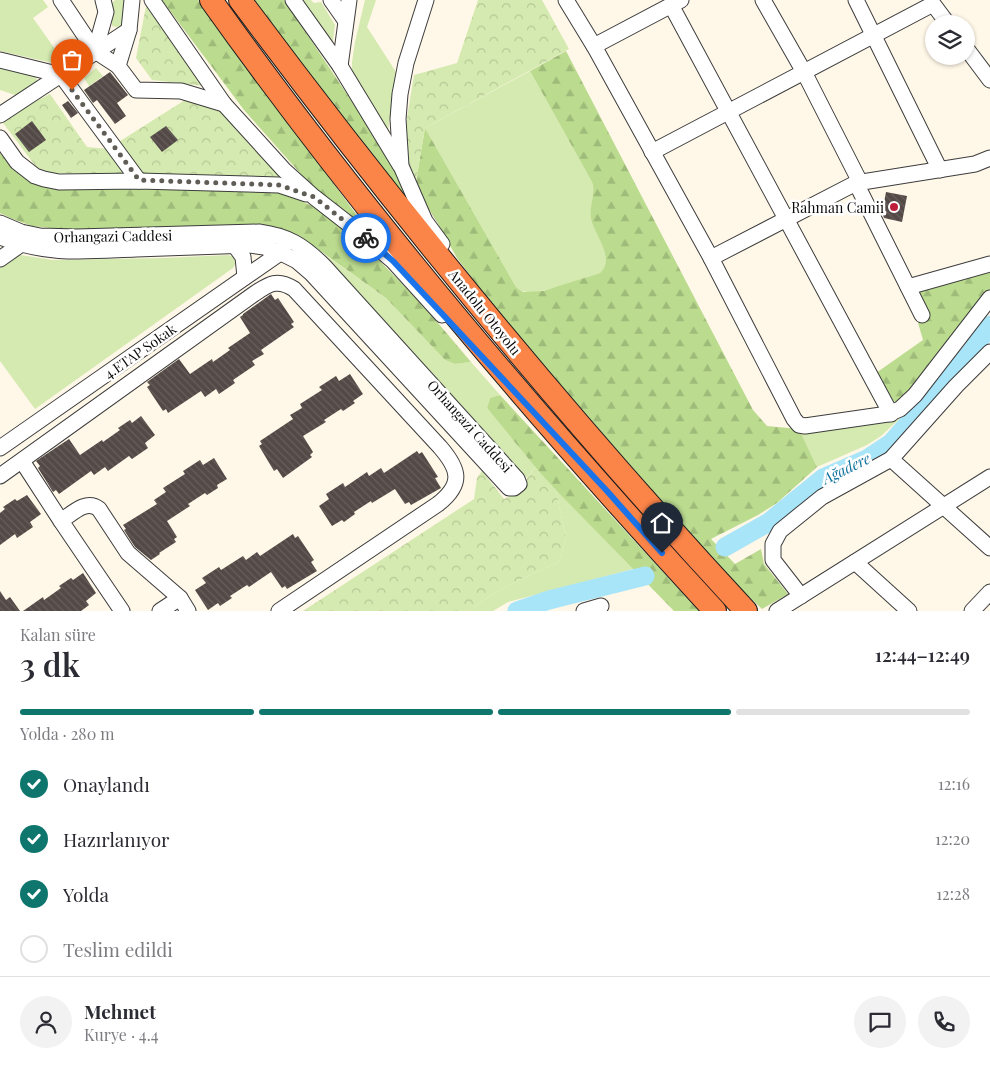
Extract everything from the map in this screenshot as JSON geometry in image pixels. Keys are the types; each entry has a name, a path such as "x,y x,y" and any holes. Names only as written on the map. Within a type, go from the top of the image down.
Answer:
{"highway":[{"name":"Anadolu Otoyolu","path":"211,0 356,193 490,358 715,611"},
{"name":"Anadolu Otoyolu","path":"240,0 392,198 512,346 682,542 746,611"}],"street":[{"path":"61,0 95,51 118,66 136,90 181,91 224,104"},
{"path":"95,51 106,12 103,0"},
{"path":"118,66 129,30 132,0"},
{"path":"152,0 224,104 284,170 314,197 393,261 607,491"},
{"path":"293,0 340,66 401,166 425,220 512,346"},
{"path":"331,0 345,20"},
{"path":"340,66 349,0"},
{"path":"401,166 398,119 400,94 406,63 426,0"},
{"path":"566,0 594,46 799,425 805,426 890,414 900,409 915,395 990,298"},
{"path":"762,0 804,72 922,315"},
{"path":"856,0 940,170"},
{"path":"594,46 676,2 729,112 890,414"},
{"path":"652,152 933,4 941,15"},
{"path":"0,115 129,30"},
{"path":"0,60 61,75 139,180"},
{"path":"975,60 990,80"},
{"path":"0,138 17,162 34,176 59,182 139,180 279,185 314,197"},
{"path":"710,258 858,183 940,170 981,162 990,158"},
{"name":"Orhangazi Caddesi","path":"0,223 21,232 40,236 77,237 259,232 288,238 310,252 324,266 517,478 518,484 514,488 509,488 341,304 297,260 257,246 74,252 43,250 20,245 0,237"},
{"path":"280,253 288,238"},
{"path":"0,258 20,245"},
{"path":"235,246 243,257 245,277"},
{"name":"4.ETAP Sokak","path":"0,448 280,253"},
{"path":"908,287 990,264"},
{"path":"0,476 254,294 268,285 286,284 294,289 450,458 455,470 456,479 454,489 438,504 279,611"},
{"path":"800,596 773,560 773,544 780,531 822,497 891,460 956,386 990,352"},
{"path":"891,460 990,548"},
{"path":"22,461 122,611"},
{"path":"777,611 990,477"},
{"path":"61,520 82,507 94,505 99,509 128,553 172,606 188,611"},
{"path":"855,562 909,611"},
{"path":"972,611 990,592"},
{"path":"584,611 601,606"}],"green space":[{"path":"0,0 43,0 48,7 33,18 55,49 62,45 71,59 66,66 0,51"},
{"path":"115,0 129,0 124,29 112,26 112,3"},
{"path":"162,0 198,0 367,229 315,190 244,110"},
{"path":"253,0 284,0 387,154 410,203 407,205"},
{"path":"299,0 311,0 314,3 321,2 335,25 332,47"},
{"path":"365,0 376,0 367,27 396,72 388,132 352,76 355,42"},
{"path":"478,0 542,0 569,49 425,128 415,187 405,146 405,130 414,75 457,63"},
{"path":"146,6 204,86 152,80 136,58"},
{"path":"566,51 753,410 767,426 799,429 817,467 777,503 711,539 735,564 761,549 764,564 788,594 762,609 719,568 496,310 457,258 415,187 425,128 516,287 523,292 543,291 600,273 606,260 603,246 591,218 592,182 530,71"},
{"path":"0,65 32,73 38,82 18,96 0,90"},
{"path":"96,68 103,76 89,86 84,78"},
{"path":"530,71 592,182 592,218 603,246 606,260 600,273 549,289 529,292 522,291 516,287 425,128"},
{"path":"50,94 87,147 109,149 129,175 52,173 37,168 0,119"},
{"path":"185,100 222,109 285,178 145,176 117,143"},
{"path":"0,153 12,167 61,188 280,191 314,207 357,238 422,304 471,362 455,364 445,360 386,298 301,237 280,230 226,226 69,230 32,226 10,218 0,213"},
{"path":"14,254 53,260 228,255 234,257 236,263 233,268 35,409 0,361 0,264"},
{"path":"324,254 386,298 445,360 455,364 471,362 500,395 490,398 487,408 535,467 527,478"},
{"path":"990,272 990,289 910,394 897,406 876,373 923,340 918,323 927,315 917,291"},
{"path":"500,395 699,611 674,611 544,478 487,408 490,398"},
{"path":"908,411 881,436 867,445 817,467 799,429"},
{"path":"535,467 556,490 566,539 559,562 490,596 470,611 303,611 474,499 477,478 482,471 504,499 517,493"},
{"path":"556,490 633,569 508,602 493,611 470,611 490,596 559,562 566,539"}],"building":[{"path":"110,72 128,95 117,103 126,116 115,124 97,100 93,103 84,90"},
{"path":"68,101 78,113 71,118 62,105"},
{"path":"32,121 46,140 29,152 15,134"},
{"path":"166,126 178,140 162,152 150,137"},
{"name":"Rahman Camii","path":"886,192 907,196 902,222 884,218 882,213"},
{"path":"271,294 275,300 278,298 294,322 291,324 294,327 261,350 264,354 252,361 255,365 233,380 235,383 219,394 216,389 205,397 201,391 168,413 166,409 163,411 147,387 150,385 147,382 179,359 190,374 212,359 213,362 230,350 228,348 250,333 240,317"},
{"path":"350,374 363,394 353,401 355,403 343,411 341,409 324,420 326,422 303,436 313,452 310,455 312,457 283,478 277,469 274,471 259,446 262,444 260,441 293,419 290,415 302,408 300,404 322,390 319,387 336,376 339,381"},
{"path":"141,416 155,435 145,443 148,448 132,459 129,456 108,471 105,467 94,475 91,471 59,494 56,490 53,492 38,468 40,466 36,461 69,439 80,455 102,440 103,442 130,420 132,423"},
{"path":"417,451 419,454 422,452 438,477 435,478 441,488 411,505 409,502 405,504 395,489 354,512 355,514 344,522 342,520 332,526 319,506 329,499 326,494 343,483 345,487 367,472 369,476 381,468 384,473"},
{"path":"214,458 227,479 217,485 218,488 207,495 205,493 188,504 190,506 167,521 177,537 174,539 176,542 151,560 135,547 124,530 126,529 123,525 157,504 154,500 166,492 163,488 185,474 183,471 200,460 203,465"},
{"path":"27,495 41,514 30,522 33,527 17,538 15,534 0,545 0,513 5,509 3,507 15,499 17,501"},
{"path":"293,534 295,538 298,536 314,560 311,562 317,571 287,589 285,586 282,588 271,572 249,587 247,585 230,596 232,598 220,606 218,603 208,610 195,590 206,583 202,578 219,567 221,570 243,556 246,560 257,552 260,556"},
{"path":"83,573 96,593 86,601 89,605 81,611 23,611 43,597 44,600 71,578 73,580"},
{"path":"0,591 6,600 10,597 20,611 0,611"}],"waterway":[{"name":"Ağadere","path":"725,547 769,522 823,478 867,459 891,443 971,352 990,325"},
{"name":"Ağadere","path":"517,611 549,600 645,576"}],"way so far":[{"path":"72,90 139,180 279,185 314,197 366,238"}],"place":[{"name":"Rahman Camii","path":"894,207"}],"route":[{"path":"366,238 393,261 607,491 662,553"}]}
